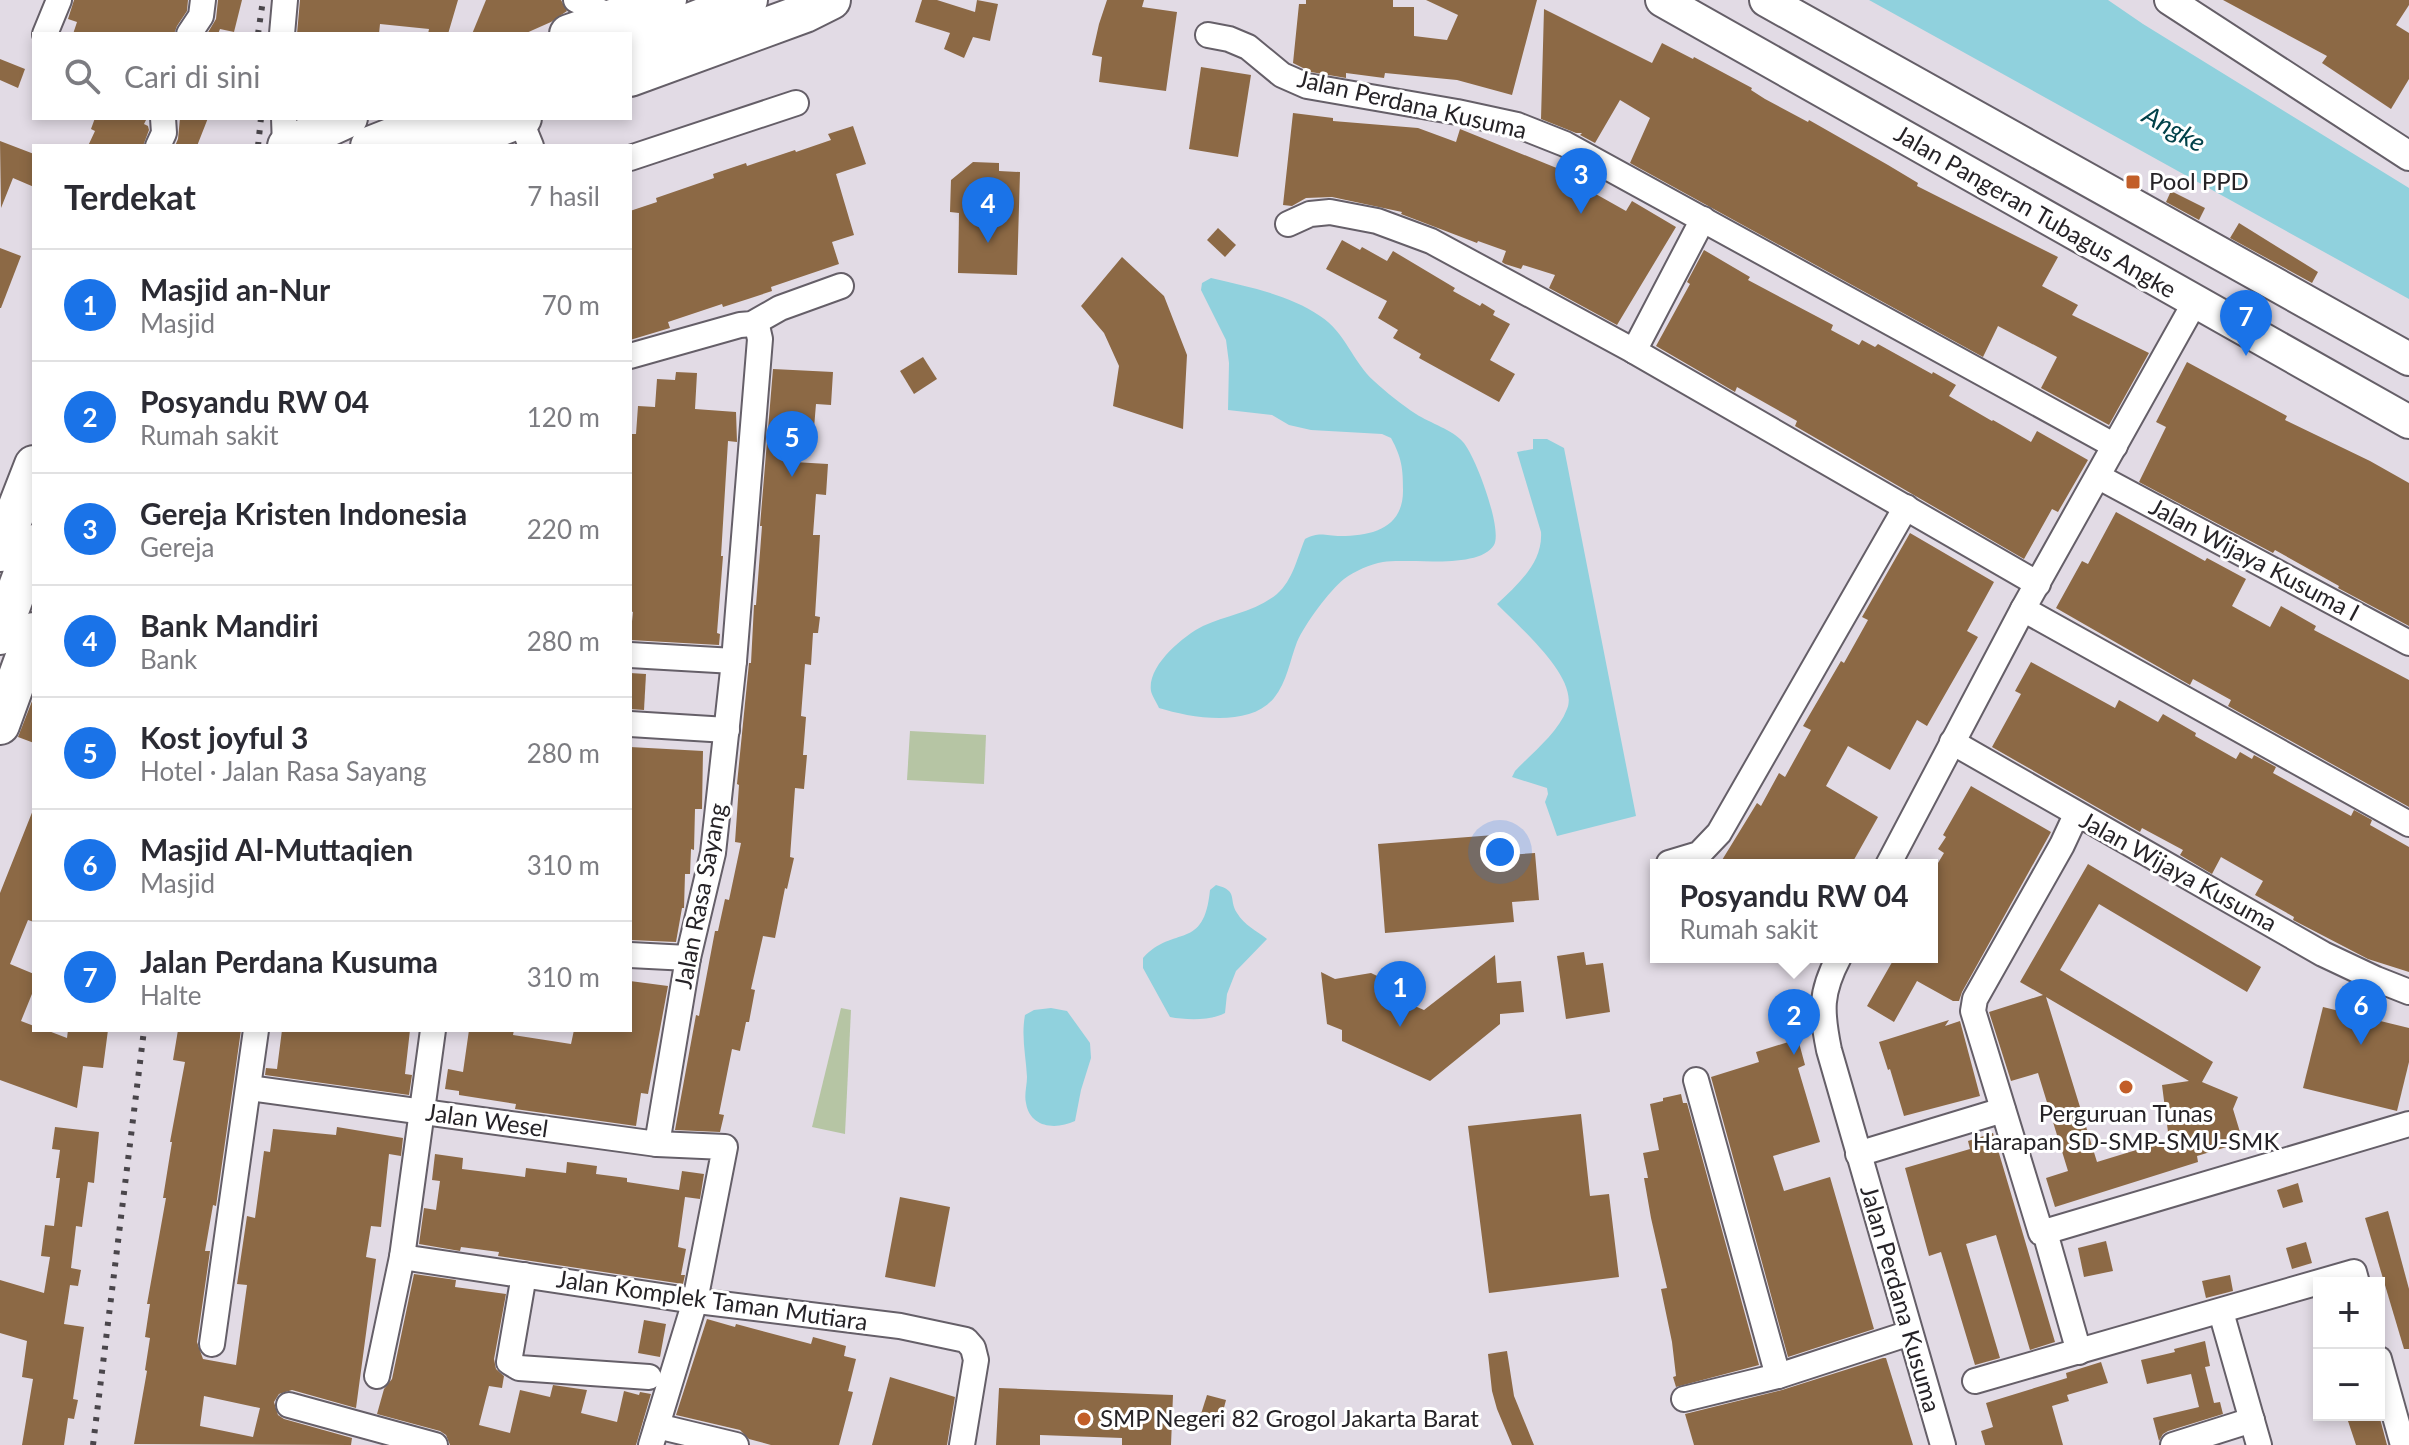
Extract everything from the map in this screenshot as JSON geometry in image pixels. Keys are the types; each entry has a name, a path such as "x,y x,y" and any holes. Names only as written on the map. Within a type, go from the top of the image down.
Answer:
{"highway":[{"path":"595,26 667,0"},
{"path":"595,26 748,0"},
{"path":"632,59 786,0"},
{"path":"632,76 805,13 831,0"},
{"path":"290,144 344,120"},
{"path":"375,144 437,120"},
{"path":"413,144 475,120"},
{"path":"455,144 516,120"},
{"path":"0,552 32,470"},
{"path":"0,635 32,549"},
{"path":"0,671 32,585"},
{"path":"0,725 32,637"}],"main road":[{"name":"Jalan Pangeran Tubagus Angke","path":"1662,0 2409,422"},
{"path":"1766,0 2409,359"}],"street":[{"path":"46,32 59,0"},
{"path":"190,32 201,16 203,0"},
{"path":"282,32 285,0"},
{"path":"2169,0 2409,156"},
{"name":"Jalan Perdana Kusuma","path":"1208,35 1248,47 1282,75 1307,86 1517,125 1565,144 2115,446"},
{"path":"632,157 796,103"},
{"path":"159,144 164,133 163,120"},
{"path":"284,120 286,144"},
{"path":"522,120 530,144"},
{"path":"1288,224 1310,214 1330,212 1377,221 1431,241 1634,351 2038,584"},
{"path":"1634,351 1703,219"},
{"path":"632,355 752,324 780,308 841,286"},
{"path":"1891,859 2023,609 2195,302"},
{"name":"Jalan Rasa Sayang","path":"659,1137 688,958 713,853 734,661 760,339 757,326 752,324"},
{"name":"Jalan Wijaya Kusuma I","path":"2099,477 2409,643"},
{"path":"1682,859 1699,854 1719,833 1906,507"},
{"path":"2023,609 2409,824"},
{"path":"632,655 734,661"},
{"path":"632,724 727,730"},
{"name":"Jalan Wijaya Kusuma","path":"1952,742 2323,954 2409,992"},
{"path":"2076,815 1975,999 1973,1011 2079,1352"},
{"path":"632,955 688,958"},
{"name":"Jalan Perdana Kusuma","path":"1836,963 1826,982 1823,1003 1825,1029 1943,1445"},
{"path":"212,1344 256,1032"},
{"path":"377,1376 402,1257 433,1032"},
{"path":"1696,1080 1778,1376"},
{"name":"Jalan Wesel","path":"249,1088 422,1113 659,1137 725,1147 695,1301"},
{"name":"Jalan Perdana Kusuma","path":"1858,1154 2003,1110"},
{"path":"2044,1238 2409,1124"},
{"name":"Jalan Komplek Taman Mutiara","path":"402,1257 695,1301 900,1326 966,1340 973,1348 976,1360 962,1445"},
{"path":"2337,1277 2354,1272 2355,1277"},
{"name":"Jalan Komplek Taman Mutiara","path":"524,1275 509,1362 519,1368 649,1377"},
{"path":"1975,1381 2313,1284"},
{"path":"695,1301 664,1437 736,1445"},
{"path":"2221,1312 2259,1445"},
{"path":"1684,1399 1778,1376 1910,1333"},
{"path":"2385,1380 2403,1445"},
{"path":"289,1405 435,1445"},
{"path":"2173,1445 2252,1420"}],"green space":[{"path":"910,731 986,735 984,784 907,780"},
{"path":"841,1008 851,1010 845,1134 812,1127"}],"water":[{"name":"Angke","path":"1869,0 2108,0 2409,188 2409,299"},
{"path":"1211,278 1253,288 1308,308 1329,323 1366,373 1379,385 1416,414 1459,438 1480,476 1496,537 1494,545 1486,553 1474,558 1383,562 1348,576 1331,591 1306,626 1274,698 1250,714 1220,718 1159,708 1152,693 1151,681 1160,662 1177,644 1203,626 1260,605 1277,594 1291,575 1305,539 1319,535 1364,534 1384,527 1398,514 1403,483 1398,452 1391,438 1382,434 1311,430 1289,425 1272,415 1228,410 1226,340 1201,290 1202,283"},
{"path":"1533,439 1547,439 1564,448 1636,816 1557,836 1545,802 1547,788 1512,777 1563,718 1569,696 1556,668 1497,604 1528,572 1541,543 1541,532 1517,452 1533,449"},
{"path":"1216,885 1228,890 1240,917 1267,939 1236,971 1227,994 1225,1013 1198,1019 1170,1017 1143,968 1143,958 1155,948 1194,930 1207,909 1210,890"},
{"path":"1051,1008 1067,1011 1090,1043 1091,1058 1075,1121 1060,1126 1038,1122 1028,1111 1025,1100 1025,1015 1034,1010"}],"building":[{"path":"74,0 188,0 187,11 175,32 74,32 77,22 68,19"},
{"path":"218,0 242,0 234,32 220,29 219,32 208,32 216,19"},
{"path":"300,0 458,0 449,32 380,24 379,32 297,32"},
{"path":"486,0 561,0 567,11 528,32 473,32"},
{"path":"922,0 937,0 975,12 977,0 998,4 990,41 973,37 964,58 944,49 950,33 915,22"},
{"path":"1107,0 1144,0 1142,7 1177,12 1166,91 1099,82 1102,57 1092,55"},
{"path":"1306,0 1393,0 1393,7 1414,7 1414,36 1447,40 1458,15 1426,0 1537,0 1512,95 1457,80 1385,73 1384,78 1346,73 1346,78 1311,72 1293,63 1299,4 1306,4"},
{"path":"2223,0 2409,0 2396,25 2409,33 2409,79 2391,109 2322,63 2327,56"},
{"path":"1544,9 1652,63 1662,43 1694,57 1888,165 1918,183 1917,186 2058,257 2042,286 2078,305 2072,315 2149,353 2109,425 2041,388 2057,357 1998,326 1983,357 1630,163 1650,118 1620,100 1595,143 1580,135 1582,133 1541,119"},
{"path":"0,59 25,69 18,88 0,80"},
{"path":"1201,67 1251,75 1238,157 1189,149"},
{"path":"1293,113 1333,118 1333,121 1418,128 1456,142 1460,129 1564,171 1562,175 1626,211 1632,201 1676,227 1617,325 1549,288 1555,275 1523,265 1521,269 1505,264 1502,262 1506,251 1477,243 1402,212 1332,197 1306,198 1292,206 1283,205"},
{"path":"94,120 146,120 144,124 149,130 144,144 89,144 95,131 91,129"},
{"path":"180,120 207,120 198,144 176,144"},
{"path":"853,126 866,164 836,174 854,235 832,242 839,264 771,287 772,291 668,322 670,328 632,339 632,210 657,202 656,198 714,178 713,174 831,140 828,134"},
{"path":"0,141 32,153 32,186 13,178 1,208"},
{"path":"973,162 999,163 999,171 1020,172 1017,275 958,273 959,213 950,212 951,180"},
{"path":"2171,191 2205,208 2199,220 2166,202"},
{"path":"2239,223 2318,272 2312,283 2230,238"},
{"path":"1218,228 1236,245 1225,257 1207,240"},
{"path":"1342,240 1387,261 1393,251 1455,288 1453,291 1495,311 1493,315 1510,324 1490,360 1515,374 1499,402 1419,358 1421,354 1393,338 1398,330 1378,318 1387,301 1326,269"},
{"path":"0,248 21,256 1,308 0,308"},
{"path":"1704,250 1750,277 1748,280 1833,325 1831,330 1859,345 1862,340 1875,347 1878,344 1956,385 1949,396 1992,421 2031,442 2037,431 2088,460 2058,512 2052,509 2024,559 1795,426 1797,421 1737,387 1735,392 1656,346 1690,284 1687,282"},
{"path":"1122,257 1164,296 1187,355 1183,429 1113,406 1119,366 1104,333 1081,306"},
{"path":"923,357 937,379 914,394 900,371"},
{"path":"2187,362 2287,416 2285,420 2409,483 2409,626 2275,550 2273,553 2139,482 2166,427 2156,422"},
{"path":"773,369 833,372 831,405 816,404 814,428 796,427 794,462 828,464 826,495 816,494 813,535 820,535 815,616 820,617 818,633 813,633 811,665 805,664 801,716 806,717 804,789 795,788 790,857 794,858 775,938 763,936 751,989 755,990 749,1022 746,1022 740,1051 732,1049 719,1114 724,1115 720,1132 675,1130 715,931 718,931 725,899 729,900 741,843 735,842 737,784 751,663"},
{"path":"676,372 697,373 695,409 736,412 737,442 728,441 717,633 720,634 719,645 632,640 632,434 636,434 638,406 655,407 657,379 675,380"},
{"path":"2116,512 2205,561 2207,558 2246,579 2232,606 2270,627 2281,606 2316,626 2314,630 2409,680 2409,807 2228,706 2231,700 2193,679 2190,685 2056,608 2082,561 2088,564"},
{"path":"1910,533 1994,582 1967,631 1978,637 1927,726 1917,720 1890,770 1848,746 1826,786 1878,817 1854,859 1723,859 1757,803 1761,806 1779,773 1785,777 1811,730 1803,726 1868,620 1862,617"},
{"path":"2031,662 2115,708 2119,700 2158,722 2163,714 2236,759 2240,752 2252,759 2254,755 2276,767 2273,773 2351,816 2354,810 2372,820 2370,825 2409,847 2409,972 2368,959 2293,920 2294,917 2255,895 2263,881 2221,857 2212,874 2180,855 2183,850 2142,828 2140,832 1992,747 2021,694 2015,691"},
{"path":"632,673 646,674 644,710 632,709"},
{"path":"32,701 32,742 18,737"},
{"path":"632,747 703,751 702,809 695,809 694,850 691,849 690,874 685,874 684,908 676,942 632,940"},
{"path":"1971,786 2051,832 1959,1001 1953,1001 1917,981 1894,1022 1867,1006 1892,963 1938,963 1938,863 1944,853 1938,849 1946,837 1943,835"},
{"path":"32,813 32,921 28,920 10,964 32,973 32,994 21,1021 32,1025 32,1032 51,1032 67,1038 68,1032 108,1032 103,1068 83,1066 77,1108 0,1080 0,893"},
{"path":"1507,834 1508,855 1535,853 1539,900 1512,902 1514,922 1385,933 1378,844"},
{"path":"2088,864 2261,967 2247,992 2099,904 2060,970 2213,1062 2202,1082 2238,1097 2233,1109 2243,1142 2197,1156 2198,1162 2055,1207 2046,1178 2068,1171 2038,1073 2011,1081 1989,1012 2043,995 2020,982","holes":["2046,997 2189,1081 2162,1085 2169,1140 2097,1162"]},
{"path":"1584,952 1586,965 1603,963 1610,1012 1566,1019 1557,956"},
{"path":"1495,955 1497,983 1521,981 1524,1012 1500,1014 1500,1024 1430,1081 1342,1041 1342,1030 1327,1024 1321,972 1335,979 1371,973 1396,985 1396,998 1424,1010"},
{"path":"632,981 668,986 648,1094 641,1093 636,1126 515,1109 516,1104 459,1095 459,1091 445,1089 448,1069 463,1072 469,1032 514,1032 513,1035 571,1044 574,1032 632,1032"},
{"path":"2323,1007 2409,1028 2409,1062 2397,1111 2303,1088"},
{"path":"1949,1020 1945,1026 1960,1021 1980,1096 1904,1116 1879,1042"},
{"path":"178,1032 241,1032 216,1206 213,1205 205,1251 210,1251 197,1342 203,1359 236,1365 247,1285 237,1284 247,1216 255,1218 264,1151 270,1152 273,1129 336,1135 337,1127 403,1138 401,1156 389,1154 381,1227 371,1226 366,1257 376,1259 356,1408 292,1390 279,1394 274,1402 278,1415 284,1419 352,1438 351,1445 134,1444 147,1371 150,1338 145,1337 150,1304 147,1304 166,1198 163,1198 170,1142 185,1062 173,1060","holes":["204,1396 260,1408 253,1437 200,1426"]},
{"path":"282,1032 410,1032 405,1074 412,1075 409,1095 265,1075 266,1068 277,1069"},
{"path":"1798,1039 1805,1065 1798,1068 1820,1142 1773,1156 1784,1191 1830,1177 1874,1329 1788,1357 1711,1077 1759,1062 1756,1052"},
{"path":"1681,1094 1683,1103 1687,1103 1759,1365 1676,1387 1672,1342 1661,1289 1667,1288 1651,1218 1643,1153 1659,1150 1650,1104"},
{"path":"1581,1114 1590,1196 1609,1194 1619,1277 1489,1293 1468,1126"},
{"path":"55,1127 99,1132 94,1183 88,1182 82,1227 76,1226 71,1268 81,1270 78,1286 70,1285 64,1324 84,1327 73,1399 78,1400 74,1419 68,1418 64,1445 22,1445 33,1379 22,1377 27,1341 0,1333 0,1280 44,1293 50,1257 41,1256 45,1225 54,1226 60,1178 56,1178 60,1150 52,1149"},
{"path":"1993,1133 2055,1342 2030,1350 1996,1235 1966,1244 2000,1358 1975,1365 1941,1252 1929,1256 1905,1168 1970,1149 1968,1141"},
{"path":"435,1154 463,1158 462,1169 525,1177 526,1168 566,1173 567,1162 597,1166 596,1174 679,1190 682,1171 704,1174 700,1199 685,1197 678,1247 686,1249 681,1275 685,1275 683,1284 498,1256 499,1252 461,1247 460,1251 419,1244 424,1208 436,1210 440,1181 432,1180"},
{"path":"2298,1183 2303,1202 2283,1208 2277,1190"},
{"path":"900,1197 950,1207 935,1287 885,1277"},
{"path":"2388,1211 2409,1289 2409,1349 2404,1349 2365,1218"},
{"path":"2106,1241 2113,1271 2084,1277 2078,1248"},
{"path":"2306,1242 2312,1263 2292,1269 2286,1248"},
{"path":"414,1274 456,1280 455,1287 506,1294 494,1359 496,1369 504,1376 502,1388 489,1386 479,1425 510,1433 520,1390 550,1397 553,1385 587,1390 581,1413 617,1422 624,1391 651,1394 636,1445 450,1445 446,1435 440,1431 377,1414 384,1389 392,1379"},
{"path":"2230,1275 2233,1291 2206,1298 2202,1281"},
{"path":"707,1319 811,1344 813,1337 846,1346 844,1356 856,1359 848,1391 853,1392 839,1445 771,1445 749,1439 740,1430 676,1415"},
{"path":"644,1320 666,1324 660,1357 638,1353"},
{"path":"2205,1341 2210,1366 2205,1367 2214,1403 2220,1402 2223,1414 2168,1431 2159,1441 2153,1418 2199,1407 2191,1374 2147,1384 2141,1360"},
{"path":"1507,1351 1514,1396 1534,1445 1512,1445 1497,1409 1488,1354"},
{"path":"1886,1358 1913,1445 1694,1445 1685,1414 1782,1390"},
{"path":"2101,1362 2108,1383 2067,1395 2069,1401 2052,1406 2063,1445 1985,1445 1981,1431 1993,1427 1986,1403 2067,1378 2066,1373"},
{"path":"890,1377 955,1397 947,1445 872,1445"},
{"name":"SMP Negeri 82 Grogol Jakarta Barat","path":"999,1388 1173,1395 1171,1445 1122,1445 1122,1438 1040,1435 1040,1445 996,1445"},
{"path":"1207,1395 1226,1400 1220,1423 1200,1417"},
{"path":"2348,1421 2381,1421 2387,1445 2356,1445"}],"railway":[{"path":"258,32 263,0"},
{"path":"258,144 261,120"},
{"path":"93,1445 144,1032"}],"place":[{"name":"Pool PPD","path":"2133,182"},
{"name":"Gereja Kristen Indonesia","path":"1581,214"},
{"name":"Bank Mandiri","path":"988,243"},
{"name":"Jalan Perdana Kusuma","path":"2246,356"},
{"name":"Kost joyful 3","path":"792,477"},
{"name":"Masjid an-Nur","path":"1400,1027"},
{"name":"Masjid Al-Muttaqien","path":"2361,1045"},
{"name":"Posyandu RW 04","path":"1794,1055"},
{"name":"Perguruan Tunas Harapan SD-SMP-SMU-SMK","path":"2126,1087"},
{"name":"SMP Negeri 82 Grogol Jakarta Barat","path":"1084,1419"}]}
